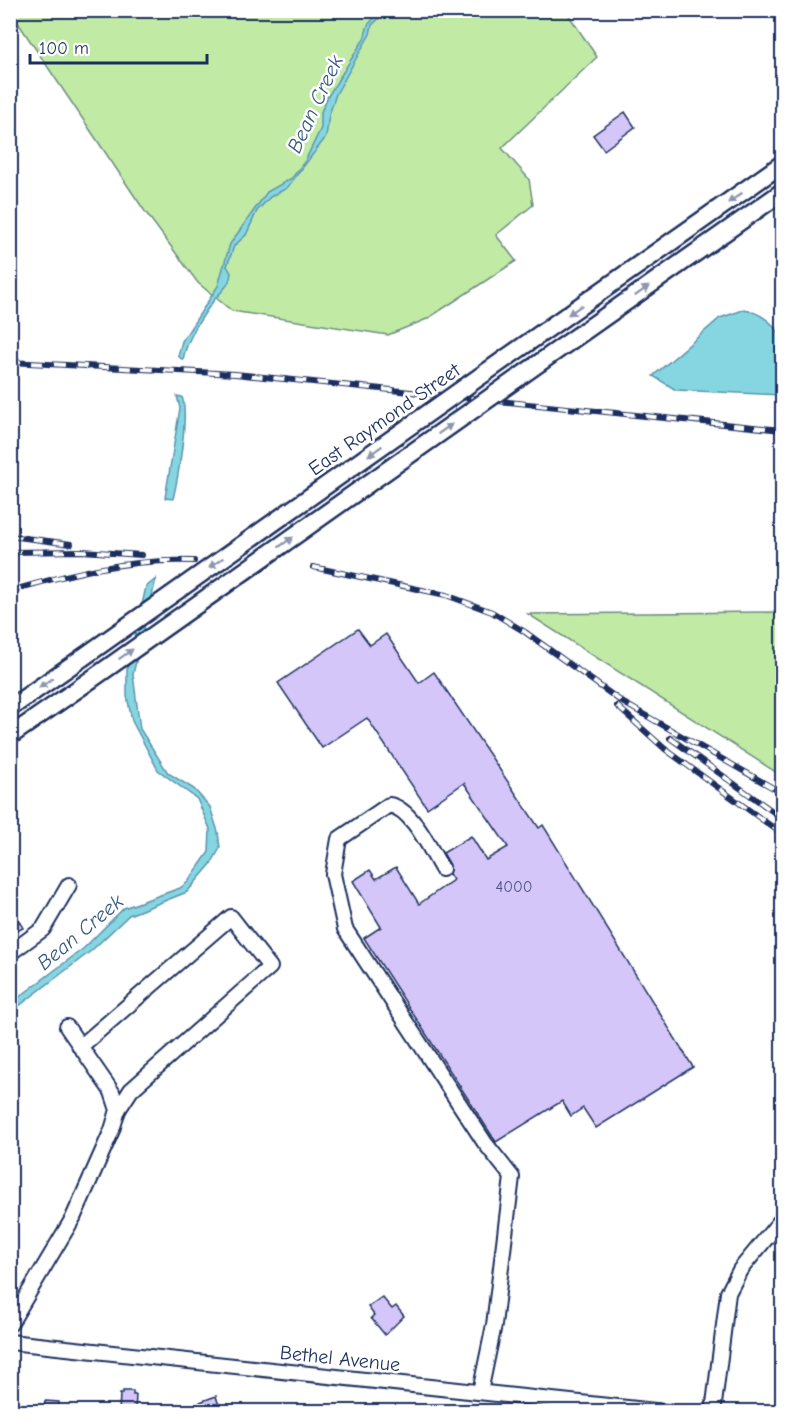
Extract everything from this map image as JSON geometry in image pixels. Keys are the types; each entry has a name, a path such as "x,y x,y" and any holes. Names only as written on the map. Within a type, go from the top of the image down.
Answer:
{"main road":[{"name":"East Raymond Street","path":"10,708 783,164"},
{"path":"10,736 783,192"}],"street":[{"path":"442,869 408,816 397,806 389,805 339,839 333,874 345,929 485,1143 512,1177 494,1326 480,1392"},
{"path":"10,953 44,929 69,885"},
{"path":"10,1324 72,1218 112,1130 118,1110 131,1090 270,966 231,917 80,1047"},
{"path":"67,1028 112,1092 118,1110"},
{"path":"713,1412 728,1293 740,1270 783,1219"},
{"name":"Bethel Avenue","path":"10,1342 665,1412"}],"green space":[{"path":"10,11 566,11 597,57 502,148 529,179 533,205 496,235 516,261 427,319 388,335 232,311 198,283 144,210"},
{"path":"782,612 782,776 528,614"}],"water":[{"path":"380,11 387,11 372,25 370,34 336,94 329,115 326,137 287,188 270,197 257,211 246,235 234,246 227,266 231,273 229,281 195,328 183,360 178,356 182,341 218,286 230,244 267,192 292,178 305,161 321,128 321,112 328,96 364,39 368,25"},
{"path":"387,11 412,11 404,15"},
{"path":"743,310 755,313 767,320 780,335 784,354 782,395 676,390 653,376 720,318"},
{"path":"177,396 182,397 184,406 184,432 173,499 165,498 180,408"},
{"path":"156,579 133,674 140,729 168,773 194,789 210,807 218,832 220,848 211,864 187,892 129,915 91,951 11,1012 10,1004 84,948 124,908 180,888 188,882 209,852 210,829 197,799 158,770 132,721 127,696 127,669 146,587"}],"building":[{"path":"625,112 635,127 604,150 593,135"},
{"path":"358,629 370,645 386,634 419,683 434,672 539,828 543,825 693,1067 596,1128 583,1108 571,1116 562,1101 496,1142 364,938 381,927 353,881 370,870 376,879 396,867 419,904 453,880 449,874 450,865 443,853 471,836 486,860 508,847 464,783 427,808 367,718 322,748 278,683"},
{"path":"10,905 23,928 10,935"},
{"path":"382,1297 392,1309 396,1306 404,1316 385,1335 371,1318 374,1315 368,1307"},
{"path":"123,1391 133,1391 133,1395 136,1395 135,1412 119,1412 120,1394 123,1394"},
{"path":"216,1396 221,1412 203,1412 200,1402"},
{"path":"45,1401 59,1402 58,1412 44,1412"}],"railway":[{"path":"10,362 235,374 782,430"},
{"path":"10,536 71,544"},
{"path":"10,552 82,551 142,555"},
{"path":"10,591 56,578 124,564 194,561"},
{"path":"313,567 446,595 492,612 525,632 622,702 782,793"},
{"path":"617,706 665,749 782,834"},
{"path":"670,738 782,818"}],"water label":[{"name":"Bean Creek","path":"315,104"},
{"name":"Bean Creek","path":"80,932"}]}
